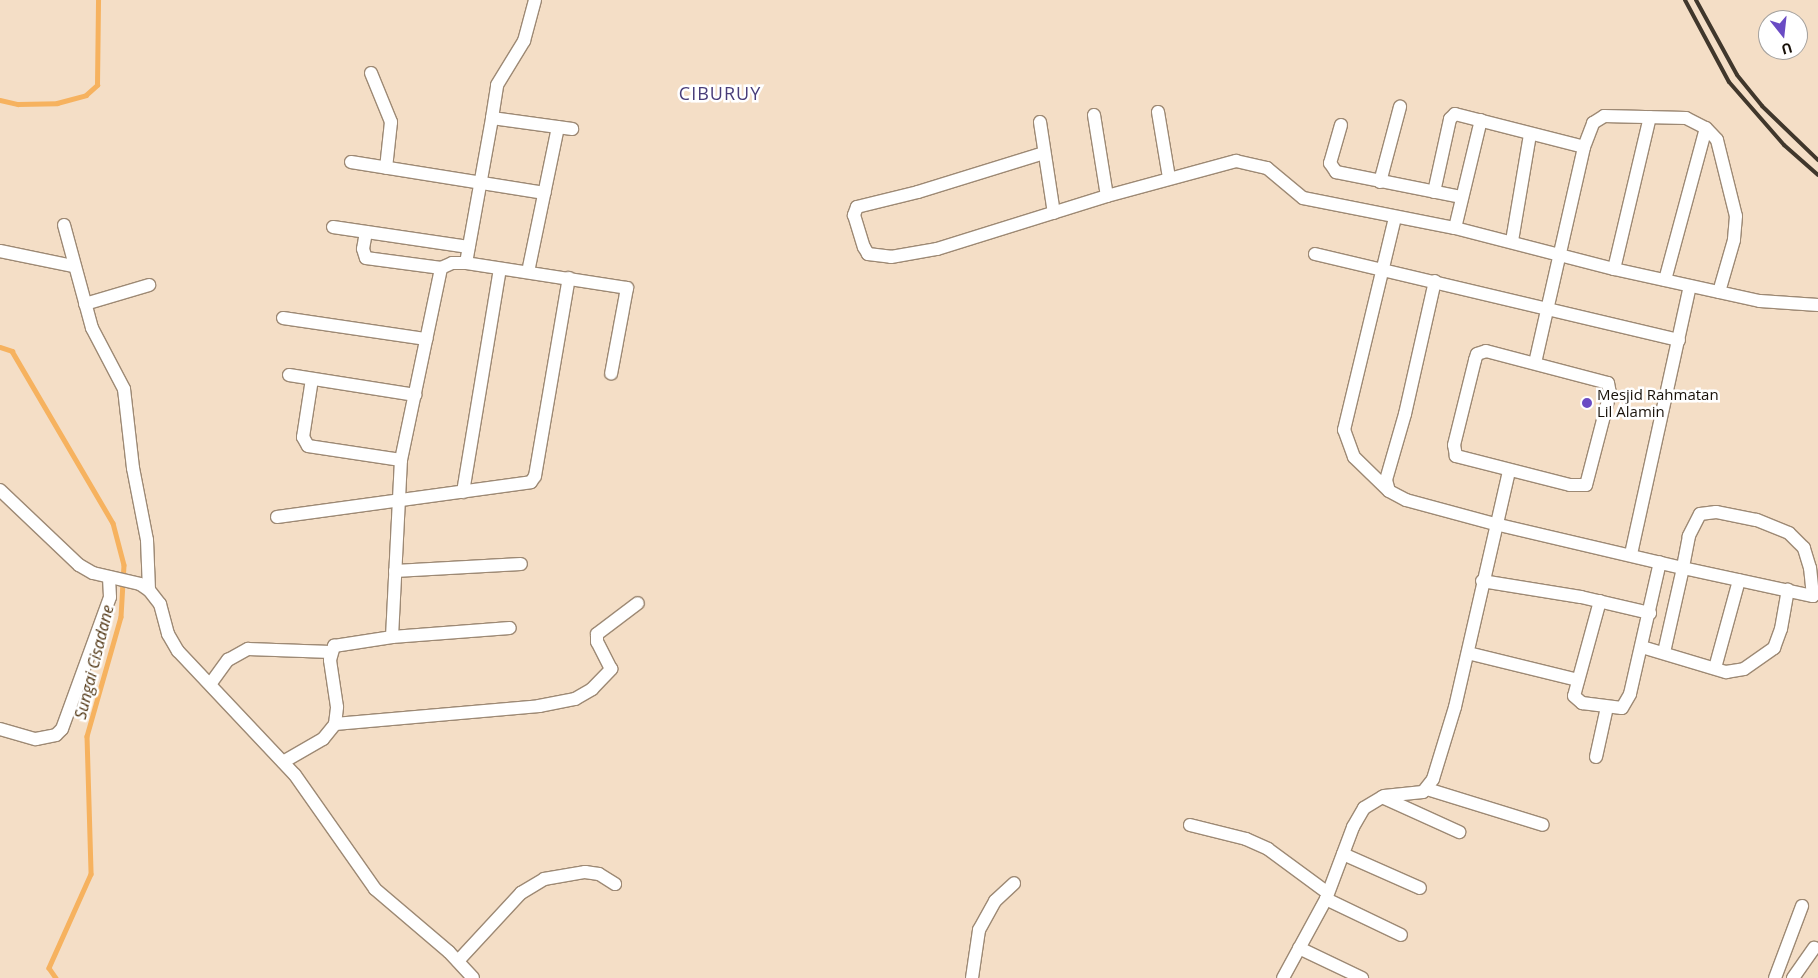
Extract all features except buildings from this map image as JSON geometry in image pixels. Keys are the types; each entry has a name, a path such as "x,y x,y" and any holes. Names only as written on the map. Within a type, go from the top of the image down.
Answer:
{"street":[{"path":"466,262 497,85 524,41 536,0"},
{"path":"371,73 391,122 386,168"},
{"path":"1380,182 1400,108"},
{"path":"1158,112 1169,178"},
{"path":"1434,192 1452,115 1458,113 1530,135 1584,147"},
{"path":"1094,115 1107,196"},
{"path":"1535,363 1549,310 1584,147 1590,129 1597,119 1614,115 1686,118 1706,128 1720,148 1736,216 1734,240 1719,292"},
{"path":"1614,269 1650,117"},
{"path":"492,118 572,129"},
{"path":"1455,228 1481,120"},
{"path":"1040,122 1054,213"},
{"path":"1341,125 1330,167 1336,172 1461,198"},
{"path":"528,272 558,127"},
{"path":"1665,280 1706,128"},
{"path":"1512,241 1530,135"},
{"path":"1044,153 918,192 865,203 856,207 854,215 868,254 891,257 937,249 1222,162 1248,162 1267,168 1303,198 1455,228 1560,253 1614,269 1690,286 1779,303 1818,305"},
{"path":"351,162 545,193"},
{"path":"1395,217 1344,430 1354,458 1389,491 1406,500 1494,524 1631,554 1683,568 1815,595 1808,559 1797,539 1777,527 1728,514 1707,511 1695,519 1683,568 1664,652"},
{"path":"64,225 73,266 92,328 124,389 133,468 148,540 145,587"},
{"path":"333,227 469,247"},
{"path":"366,232 363,249 366,258 441,268 452,263 466,262 500,269 624,287 628,290 611,374"},
{"path":"0,252 73,266"},
{"path":"1315,254 1679,340"},
{"path":"392,637 400,460 441,268"},
{"path":"463,492 500,269"},
{"path":"276,517 397,500 524,486 535,476 569,278"},
{"path":"1389,491 1386,480 1405,414 1435,281"},
{"path":"84,304 148,285"},
{"path":"1631,554 1690,286"},
{"path":"283,318 426,339"},
{"path":"1479,353 1535,363 1603,380 1609,385 1589,481 1582,486 1509,471 1462,459 1455,453 1465,395 1479,353"},
{"path":"289,376 414,396"},
{"path":"312,379 303,437 308,446 400,460"},
{"path":"1427,790 1440,761 1468,653 1494,524 1509,471"},
{"path":"0,490 79,565 110,577 145,587 160,604 168,634 178,651 211,683 283,762 375,889 458,961 473,978"},
{"path":"1600,601 1574,692 1576,699 1607,707 1622,708 1628,702 1650,613 1660,562"},
{"path":"395,571 521,564"},
{"path":"0,729 36,739 51,737 62,730 110,597 110,577"},
{"path":"1715,668 1739,580"},
{"path":"1482,581 1600,601 1650,613"},
{"path":"1642,647 1726,672 1744,669 1774,648 1781,629 1788,590"},
{"path":"335,724 539,706 575,699 592,689 611,669 597,642 597,634 638,603"},
{"path":"211,683 228,660 248,648 331,652 341,643 510,628"},
{"path":"283,762 323,739 335,724 337,707 331,652"},
{"path":"1468,653 1578,680"},
{"path":"1596,757 1607,707"},
{"path":"1283,978 1327,896 1359,815 1370,802 1382,797 1427,790 1543,825"},
{"path":"1382,797 1459,832"},
{"path":"1190,825 1246,839 1268,849 1327,896 1401,935"},
{"path":"1343,854 1420,888"},
{"path":"458,961 521,893 544,879 585,872 599,874 615,884"},
{"path":"972,978 979,930 995,901 1014,883"},
{"path":"1775,978 1802,906"},
{"path":"1300,948 1362,978"},
{"path":"1793,978 1814,948"}],"waterway":[{"name":"Sungai Cisadane","path":"0,100 18,104 57,103 86,95 97,85 98,0"},
{"name":"Sungai Cisadane","path":"0,347 12,351 113,523 124,565 121,617 87,736 91,874 49,968 56,978"}],"railway":[{"path":"1685,0 1729,82 1784,145 1818,175"},
{"path":"1696,0 1737,75 1762,106 1818,160"}],"place":[{"name":"Mesjid Rahmatan Lil Alamin","path":"1587,403"}],"district":[{"name":"CIBURUY","path":"720,93"}]}
